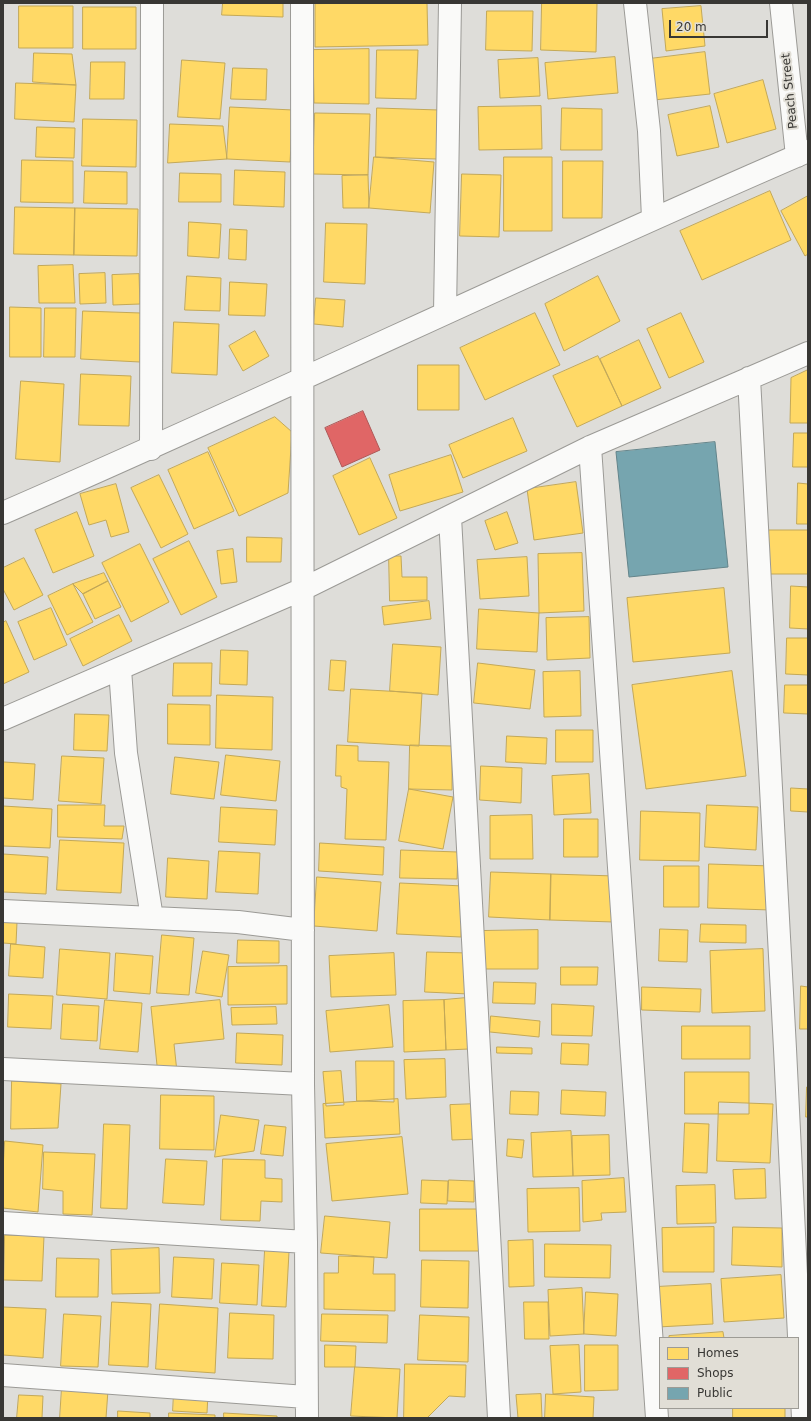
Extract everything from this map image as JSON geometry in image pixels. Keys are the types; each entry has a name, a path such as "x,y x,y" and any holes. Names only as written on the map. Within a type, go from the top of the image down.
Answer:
{"street":[{"path":"151,449 152,3"},
{"path":"3,1375 307,1408 306,1242 302,1084 302,3"},
{"path":"445,313 450,3"},
{"path":"634,3 649,131 653,218"},
{"name":"Peach Street","path":"781,3 802,154"},
{"path":"3,513 151,449 653,218 802,154"},
{"path":"3,720 303,589 590,447 808,353"},
{"path":"749,378 784,1034 798,1337"},
{"path":"590,447 657,1418"},
{"path":"450,517 498,1418"},
{"path":"120,669 126,753 152,918"},
{"path":"3,911 238,922 303,930"},
{"path":"3,1069 302,1084"},
{"path":"3,1223 306,1242"},
{"path":"799,1354 802,1418"}],"building: Homes":[{"path":"223,3 283,3 283,17 222,15"},
{"path":"427,3 428,45 315,47 315,4"},
{"path":"542,3 597,3 596,52 541,50"},
{"path":"19,6 73,6 73,48 19,48"},
{"path":"701,6 705,46 666,51 662,9"},
{"path":"83,7 136,7 136,49 83,49"},
{"path":"487,11 533,11 532,51 486,50"},
{"path":"369,49 369,104 314,103 313,50"},
{"path":"377,50 418,50 416,99 376,98"},
{"path":"705,52 710,94 654,100 649,59"},
{"path":"34,53 72,54 76,85 33,82"},
{"path":"615,57 618,93 548,99 545,63"},
{"path":"538,58 540,96 500,98 498,60"},
{"path":"182,60 225,63 220,119 178,117"},
{"path":"91,62 125,62 124,99 90,99"},
{"path":"233,68 267,69 266,100 231,99"},
{"path":"763,80 776,129 727,143 714,94"},
{"path":"16,83 76,85 74,122 15,119"},
{"path":"541,106 542,149 479,150 478,107"},
{"path":"710,106 719,147 677,156 668,115"},
{"path":"230,107 293,110 290,162 227,159"},
{"path":"377,108 439,110 437,159 376,157"},
{"path":"562,108 602,109 602,150 561,150"},
{"path":"315,113 370,114 368,175 313,174"},
{"path":"83,119 137,120 136,167 82,166"},
{"path":"170,124 223,126 227,159 168,163"},
{"path":"37,127 75,128 74,158 36,157"},
{"path":"374,157 434,162 430,213 369,208"},
{"path":"504,157 552,157 552,231 504,231"},
{"path":"22,160 73,161 73,203 21,202"},
{"path":"563,161 603,161 602,218 563,218"},
{"path":"235,170 285,172 284,207 234,205"},
{"path":"85,171 127,172 127,204 84,203"},
{"path":"180,173 221,174 221,202 179,202"},
{"path":"462,174 501,175 499,237 460,236"},
{"path":"368,175 369,208 343,208 342,176"},
{"path":"770,191 791,240 702,280 680,231"},
{"path":"808,196 808,254 805,256 781,211"},
{"path":"15,207 75,208 74,255 14,254"},
{"path":"75,208 138,209 137,256 74,255"},
{"path":"189,222 221,224 219,258 188,256"},
{"path":"326,223 367,224 365,284 324,282"},
{"path":"230,229 247,230 246,260 229,259"},
{"path":"73,265 75,303 39,303 38,266"},
{"path":"105,273 106,303 80,304 79,274"},
{"path":"139,274 140,304 113,305 112,275"},
{"path":"187,276 221,278 220,311 185,310"},
{"path":"598,276 620,321 564,351 545,304"},
{"path":"230,282 267,284 265,316 229,315"},
{"path":"316,298 345,300 343,327 314,324"},
{"path":"10,307 41,308 41,357 10,357"},
{"path":"45,308 76,308 75,357 44,357"},
{"path":"83,311 141,313 140,362 81,359"},
{"path":"535,313 560,365 485,400 460,348"},
{"path":"681,313 704,362 669,378 647,329"},
{"path":"174,322 219,324 217,375 172,373"},
{"path":"255,331 269,356 243,371 229,346"},
{"path":"639,340 661,388 622,406 600,359"},
{"path":"598,356 622,406 577,427 553,376"},
{"path":"418,365 459,365 459,410 418,410"},
{"path":"808,370 808,423 790,423 791,378"},
{"path":"81,374 131,376 129,426 79,425"},
{"path":"21,381 64,384 60,462 16,459"},
{"path":"275,417 292,432 288,493 239,516 208,448"},
{"path":"513,418 527,451 463,478 449,445"},
{"path":"794,433 808,433 808,467 793,467"},
{"path":"208,452 234,511 194,529 168,470"},
{"path":"451,455 463,492 400,511 389,475"},
{"path":"370,458 397,518 359,535 333,476"},
{"path":"159,475 188,534 161,548 131,488"},
{"path":"576,482 583,533 534,540 527,489"},
{"path":"798,483 808,484 808,524 797,524"},
{"path":"116,484 129,532 111,537 106,520 89,525 80,494"},
{"path":"77,512 94,556 53,573 35,530"},
{"path":"507,512 518,543 495,550 485,521"},
{"path":"768,530 808,530 808,574 768,574"},
{"path":"247,537 282,538 281,562 247,562"},
{"path":"189,541 217,597 181,615 153,559"},
{"path":"140,544 169,602 131,622 102,563"},
{"path":"233,549 237,582 221,584 217,551"},
{"path":"582,553 584,611 539,613 538,554"},
{"path":"389,556 401,556 402,577 427,577 427,600 390,601"},
{"path":"527,557 529,596 480,599 477,560"},
{"path":"24,558 43,595 14,610 3,589 3,568"},
{"path":"104,573 108,581 83,594 73,584"},
{"path":"108,581 121,607 95,619 83,594"},
{"path":"73,584 93,622 67,635 48,596"},
{"path":"791,586 808,587 808,629 790,628"},
{"path":"724,588 730,653 633,662 627,598"},
{"path":"429,601 431,619 384,625 382,607"},
{"path":"51,608 67,645 34,660 18,622"},
{"path":"479,609 539,613 537,652 477,649"},
{"path":"119,615 132,641 83,666 70,639"},
{"path":"589,617 590,658 547,660 546,618"},
{"path":"6,621 29,672 3,684 3,623"},
{"path":"787,638 808,638 808,675 786,674"},
{"path":"393,644 441,647 438,695 390,691"},
{"path":"221,650 248,651 247,685 220,684"},
{"path":"331,660 346,661 344,691 329,690"},
{"path":"174,663 212,663 211,696 173,696"},
{"path":"478,663 535,670 530,709 474,703"},
{"path":"580,671 581,716 544,717 543,672"},
{"path":"732,671 746,776 646,789 632,685"},
{"path":"785,685 808,685 808,714 784,713"},
{"path":"351,689 422,693 419,746 348,742"},
{"path":"217,695 273,697 272,750 216,748"},
{"path":"168,704 210,705 210,745 168,744"},
{"path":"75,714 109,715 107,751 74,750"},
{"path":"556,730 593,730 593,762 556,762"},
{"path":"507,736 547,738 546,764 506,762"},
{"path":"337,745 358,746 358,761 389,762 386,840 345,839 347,789 341,787 341,776 336,776"},
{"path":"410,745 452,746 452,790 409,789"},
{"path":"226,755 280,761 276,801 221,795"},
{"path":"62,756 104,758 101,804 59,801"},
{"path":"175,757 219,762 214,799 171,794"},
{"path":"4,762 35,764 33,800 3,798"},
{"path":"481,766 522,768 521,803 480,800"},
{"path":"589,774 591,813 554,815 552,776"},
{"path":"791,788 808,789 808,812 791,811"},
{"path":"409,789 453,797 443,849 399,841"},
{"path":"58,805 105,805 104,826 124,826 122,839 58,837"},
{"path":"707,805 758,807 756,850 705,847"},
{"path":"3,806 52,809 50,848 3,846"},
{"path":"221,807 277,810 275,845 219,842"},
{"path":"641,811 700,813 699,861 640,860"},
{"path":"532,815 533,859 490,859 490,816"},
{"path":"564,819 598,819 598,857 564,857"},
{"path":"60,840 124,843 121,893 57,890"},
{"path":"320,843 384,847 383,875 319,871"},
{"path":"401,850 458,852 457,879 400,878"},
{"path":"219,851 260,853 258,894 216,892"},
{"path":"3,854 48,857 46,894 3,892"},
{"path":"168,858 209,861 207,899 166,897"},
{"path":"709,864 772,866 771,910 708,908"},
{"path":"664,866 699,866 699,907 664,907"},
{"path":"491,872 551,874 550,920 489,917"},
{"path":"551,874 615,876 614,922 550,920"},
{"path":"317,877 381,882 377,931 314,926"},
{"path":"400,883 463,886 461,937 397,934"},
{"path":"3,921 17,922 16,944 3,943"},
{"path":"701,924 746,925 746,943 700,942"},
{"path":"660,929 688,930 687,962 659,961"},
{"path":"538,930 538,969 479,969 479,931"},
{"path":"162,935 194,938 189,995 157,993"},
{"path":"238,940 279,941 279,963 237,963"},
{"path":"11,944 45,947 43,978 9,976"},
{"path":"60,949 110,953 107,999 57,995"},
{"path":"763,949 765,1011 712,1013 710,951"},
{"path":"203,951 229,955 222,997 196,993"},
{"path":"427,952 470,953 469,994 425,992"},
{"path":"116,953 153,956 150,994 114,991"},
{"path":"394,953 396,995 331,997 329,956"},
{"path":"287,966 287,1004 228,1005 228,967"},
{"path":"561,967 598,967 597,985 561,985"},
{"path":"494,982 536,983 535,1004 493,1003"},
{"path":"801,986 808,987 808,1029 800,1029"},
{"path":"642,987 701,989 700,1012 642,1010"},
{"path":"9,994 53,996 51,1029 8,1027"},
{"path":"466,998 469,1049 446,1050 444,1000"},
{"path":"105,1000 142,1003 138,1052 100,1049"},
{"path":"220,1000 224,1039 174,1044 177,1072 158,1075 151,1007"},
{"path":"444,1000 446,1050 404,1052 403,1001"},
{"path":"63,1004 99,1006 97,1041 61,1039"},
{"path":"552,1004 594,1006 592,1036 552,1035"},
{"path":"389,1005 393,1047 330,1052 326,1011"},
{"path":"276,1007 277,1024 232,1025 231,1008"},
{"path":"491,1016 540,1021 539,1037 490,1032"},
{"path":"682,1026 750,1026 750,1059 682,1059"},
{"path":"237,1033 283,1035 282,1065 236,1063"},
{"path":"562,1043 589,1044 588,1065 561,1064"},
{"path":"497,1047 532,1048 532,1054 497,1053"},
{"path":"445,1059 446,1097 406,1099 404,1060"},
{"path":"356,1061 394,1061 394,1102 357,1101"},
{"path":"341,1071 344,1105 326,1106 323,1072"},
{"path":"685,1072 749,1072 749,1114 685,1114"},
{"path":"12,1081 61,1084 58,1128 11,1129"},
{"path":"807,1087 808,1117 806,1117"},
{"path":"562,1090 606,1092 605,1116 561,1114"},
{"path":"511,1091 539,1092 538,1115 510,1114"},
{"path":"161,1095 214,1096 214,1150 160,1149"},
{"path":"398,1099 400,1134 325,1138 323,1104"},
{"path":"719,1102 773,1104 770,1163 717,1161"},
{"path":"477,1104 478,1139 452,1140 450,1105"},
{"path":"221,1115 259,1120 254,1151 215,1157"},
{"path":"685,1123 709,1124 707,1173 683,1172"},
{"path":"104,1124 130,1125 127,1209 101,1208"},
{"path":"265,1125 286,1127 283,1156 261,1154"},
{"path":"571,1131 573,1176 533,1177 531,1133"},
{"path":"609,1135 610,1175 573,1176 572,1136"},
{"path":"402,1137 408,1194 332,1201 326,1144"},
{"path":"508,1139 524,1140 522,1158 507,1156"},
{"path":"5,1141 43,1145 38,1212 3,1208"},
{"path":"44,1152 95,1154 92,1215 63,1214 63,1191 43,1189"},
{"path":"166,1159 207,1161 204,1205 163,1203"},
{"path":"223,1159 265,1160 265,1178 282,1179 282,1202 261,1201 260,1221 221,1220"},
{"path":"765,1169 766,1198 735,1199 733,1170"},
{"path":"624,1178 626,1212 601,1213 602,1220 583,1222 582,1181"},
{"path":"422,1180 448,1181 447,1204 421,1203"},
{"path":"449,1180 474,1181 474,1202 448,1201"},
{"path":"715,1185 716,1223 677,1224 676,1186"},
{"path":"579,1188 580,1231 528,1232 527,1189"},
{"path":"420,1209 481,1209 481,1251 420,1251"},
{"path":"325,1216 390,1222 387,1258 321,1253"},
{"path":"714,1227 714,1272 663,1272 662,1228"},
{"path":"733,1227 782,1228 782,1267 732,1265"},
{"path":"5,1235 44,1236 42,1281 4,1280"},
{"path":"533,1240 534,1286 509,1287 508,1241"},
{"path":"545,1244 611,1245 610,1278 545,1277"},
{"path":"159,1248 160,1293 112,1294 111,1250"},
{"path":"265,1250 289,1252 286,1307 262,1306"},
{"path":"339,1256 374,1257 373,1274 395,1274 395,1311 324,1309 324,1273 338,1273"},
{"path":"174,1257 214,1259 212,1299 172,1297"},
{"path":"57,1258 99,1259 98,1297 56,1297"},
{"path":"422,1260 469,1261 468,1308 421,1307"},
{"path":"222,1263 259,1265 257,1305 220,1303"},
{"path":"781,1275 784,1318 724,1322 721,1279"},
{"path":"711,1284 713,1324 658,1327 656,1287"},
{"path":"582,1288 584,1334 550,1336 548,1290"},
{"path":"586,1292 618,1294 616,1336 584,1334"},
{"path":"112,1302 151,1304 148,1367 109,1365"},
{"path":"524,1302 548,1302 549,1339 525,1339"},
{"path":"160,1304 218,1308 215,1373 156,1369"},
{"path":"3,1307 46,1309 43,1358 3,1355"},
{"path":"230,1313 274,1315 273,1359 228,1358"},
{"path":"64,1314 101,1316 98,1367 61,1366"},
{"path":"322,1314 388,1315 387,1343 321,1341"},
{"path":"420,1315 469,1317 468,1362 418,1360"},
{"path":"723,1332 724,1337 669,1337"},
{"path":"325,1345 356,1346 355,1367 325,1367"},
{"path":"579,1345 581,1392 553,1394 550,1346"},
{"path":"585,1345 618,1345 618,1390 585,1391"},
{"path":"405,1364 466,1365 465,1397 449,1396 427,1418 404,1418"},
{"path":"355,1367 400,1369 397,1418 351,1416"},
{"path":"62,1387 108,1390 106,1418 60,1418"},
{"path":"174,1392 208,1394 207,1413 173,1411"},
{"path":"541,1394 542,1418 518,1418 516,1395"},
{"path":"546,1394 594,1397 593,1418 545,1418"},
{"path":"19,1395 43,1396 42,1418 17,1418"},
{"path":"733,1409 785,1409 785,1418 733,1418"},
{"path":"118,1411 150,1413 150,1418 118,1418"},
{"path":"169,1413 215,1415 215,1418 169,1418"},
{"path":"224,1413 277,1416 277,1418 224,1418"}],"building: Shops":[{"path":"363,411 380,450 342,467 325,428"}],"building: Public":[{"path":"715,442 728,567 629,577 616,452"}]}
